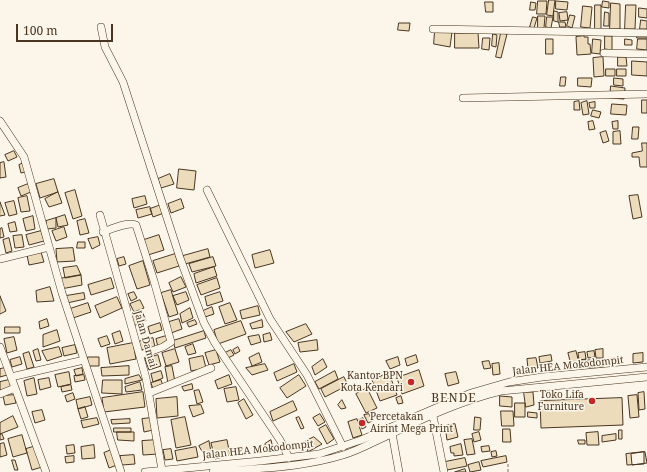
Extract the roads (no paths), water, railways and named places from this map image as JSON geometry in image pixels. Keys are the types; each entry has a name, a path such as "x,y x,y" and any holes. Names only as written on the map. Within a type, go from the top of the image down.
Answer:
{"street":[{"path":"101,26 105,47 123,82 180,258 206,327 241,383 280,440 290,458"},
{"path":"433,29 647,33"},
{"path":"604,54 647,54"},
{"path":"463,98 647,94"},
{"path":"0,121 24,157 49,247 121,472"},
{"path":"207,190 270,319 302,365 343,446"},
{"name":"Jalan Damai","path":"100,215 103,232 140,355 149,393 162,470"},
{"path":"103,232 129,224 136,225 154,281 171,342 163,347 140,355"},
{"path":"0,259 49,247"},
{"path":"0,347 46,472"},
{"path":"11,377 84,360"},
{"name":"Jalan HEA Mokodompit","path":"145,472 251,466 290,466 325,460 365,447 480,396 526,384 647,367"},
{"path":"149,393 211,368"},
{"name":"Jalan HEA Mokodompit","path":"214,472 319,454 361,440 471,393 509,382 526,384 647,377"},
{"path":"0,394 16,388"},
{"path":"433,416 444,472"},
{"path":"392,434 399,472"}],"place":[{"name":"Kantor BPN Kota Kendari","path":"411,382"},
{"name":"Toko Lifa Furniture","path":"592,401"},
{"name":"Percetakan Airint Mega Print","path":"362,423"}],"district":[{"name":"BENDE","path":"454,399"}]}
